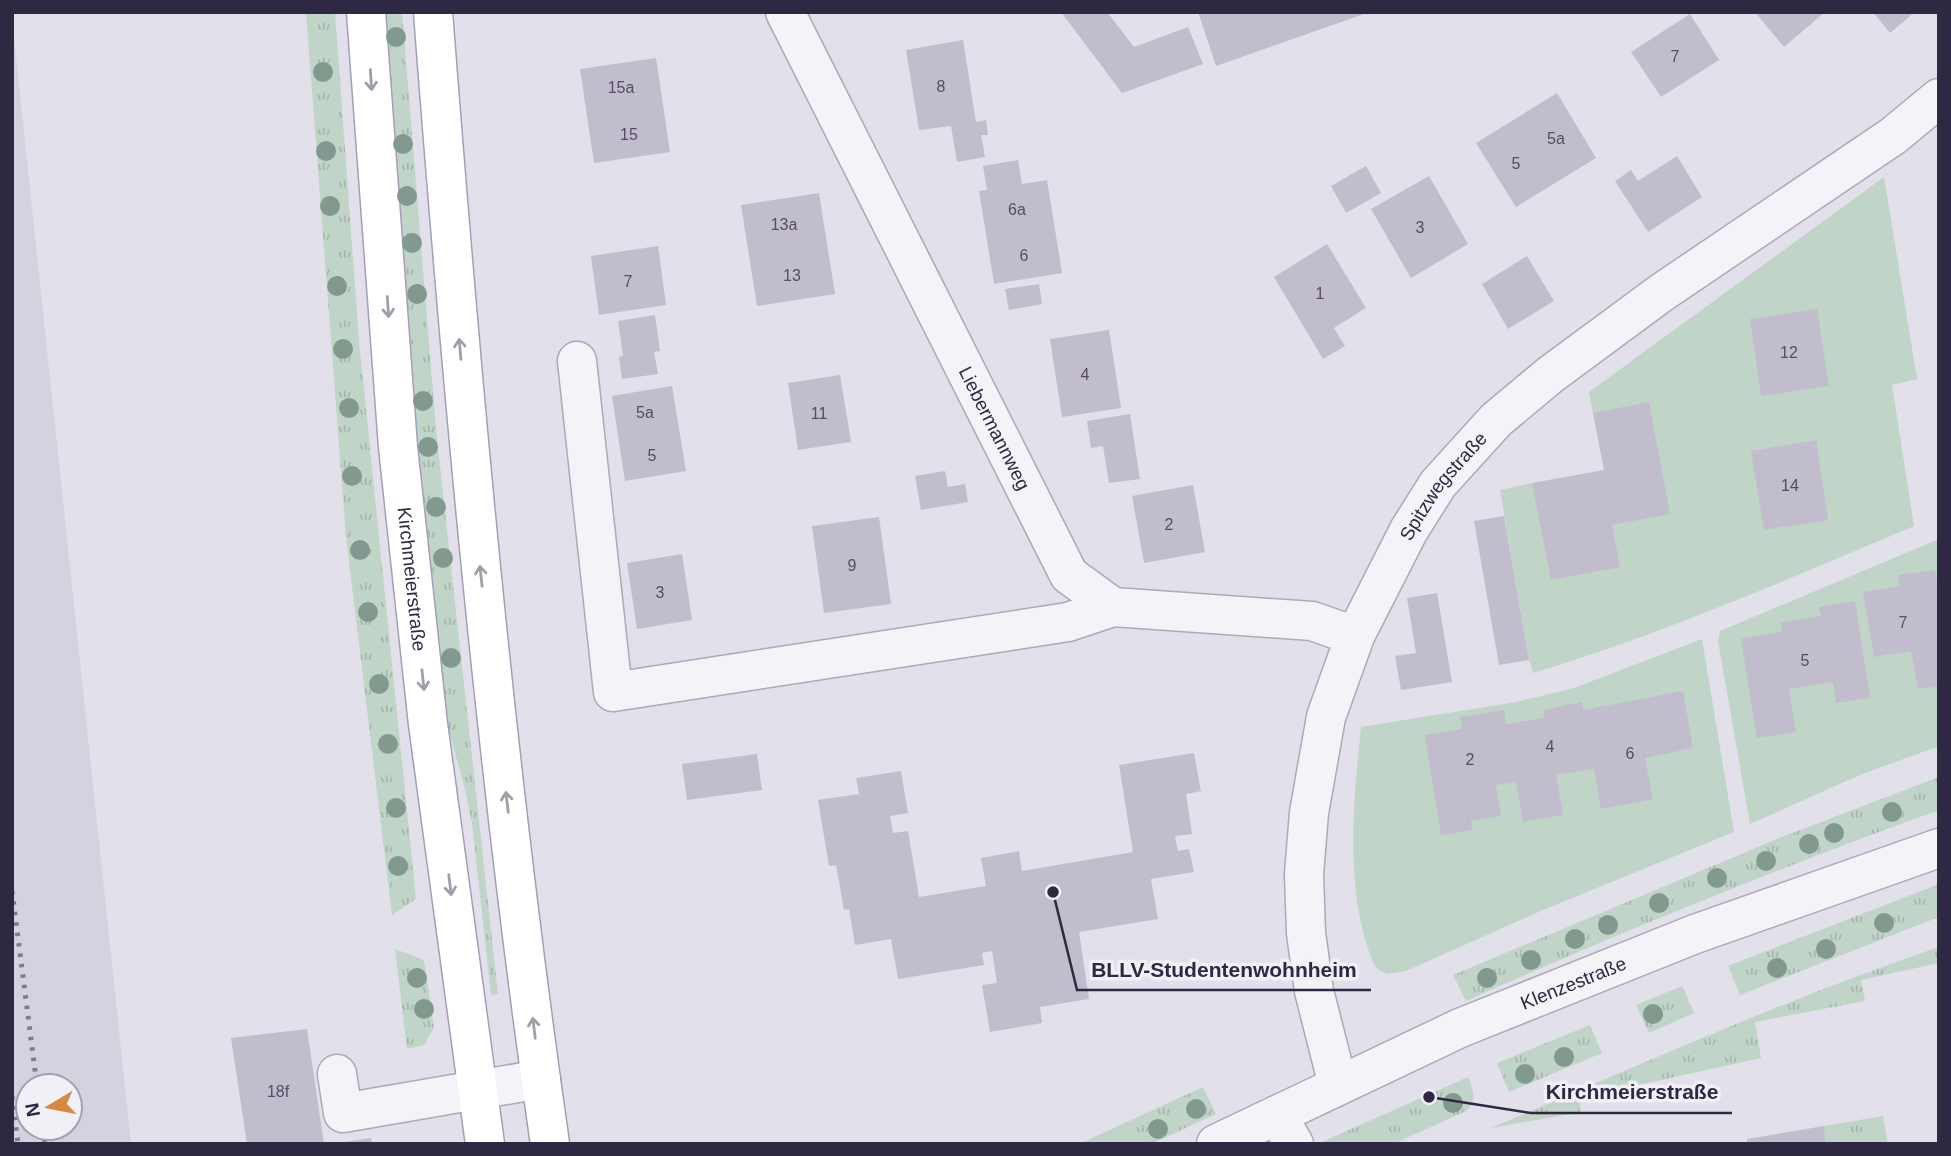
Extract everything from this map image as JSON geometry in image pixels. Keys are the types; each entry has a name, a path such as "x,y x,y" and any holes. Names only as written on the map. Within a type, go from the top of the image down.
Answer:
{"main road":[{"name":"Kirchmeierstraße","path":"366,12 400,461 428,724 485,1144"},
{"path":"433,12 480,568 550,1144"}],"street":[{"name":"Liebermannweg","path":"785,12 1069,575 1113,607"},
{"name":"Spitzwegstraße","path":"1338,1086 1314,991 1306,933 1304,874 1309,813 1326,717 1355,636 1409,530 1438,484 1496,420 1550,375 1661,293 1893,136 1939,98"},
{"path":"577,361 613,692 1069,622 1113,607 1312,621 1355,636"},
{"name":"Klenzestraße","path":"1216,1144 1286,1129 1338,1086 1460,1028 1695,934 1939,848"},
{"path":"337,1074 343,1113 541,1079"}],"shaded area":[{"path":"12,19 131,1144 12,1144"}],"green space":[{"path":"306,12 335,12 359,341 416,899 392,915 346,537"},
{"path":"383,12 402,12 436,429 498,994 491,995 472,823 444,714 406,331"},
{"path":"1884,177 1917,379 1892,385 1914,526 1678,623 1533,673 1500,490 1532,483 1619,567 1612,525 1649,403 1593,413 1589,392"},
{"path":"1939,539 1939,746 1860,775 1750,824 1718,641 1720,631"},
{"path":"1702,639 1734,832 1543,910 1406,971 1387,974 1378,969 1365,939 1355,887 1354,807 1361,727 1516,702 1574,688"},
{"path":"1939,777 1939,810 1701,901 1466,1001 1453,975 1777,839"},
{"path":"1939,884 1939,917 1740,995 1728,966"},
{"path":"1939,947 1939,963 1861,980 1865,1001 1755,1022 1761,1058 1579,1098 1581,1112 1491,1128 1769,1011"},
{"path":"395,949 424,960 434,1028 424,1045 407,1049"},
{"path":"1682,986 1694,1013 1649,1033 1636,1005"},
{"path":"1590,1025 1602,1053 1509,1092 1497,1063"},
{"path":"1468,1077 1473,1099 1466,1111 1393,1144 1322,1142"},
{"path":"1203,1087 1216,1114 1151,1144 1079,1144"},
{"path":"1883,1116 1888,1144 1826,1144 1824,1126"}],"building":[{"path":"1061,12 1107,12 1134,47 1188,27 1203,64 1122,93"},
{"path":"1198,12 1367,12 1367,13 1216,66"},
{"path":"1755,12 1825,12 1784,47"},
{"path":"1873,12 1915,12 1890,33"},
{"path":"1690,14 1719,60 1661,97 1631,52"},
{"path":"963,40 976,122 986,120 988,135 981,135 985,157 957,162 951,126 919,130 906,50"},
{"path":"656,58 670,152 594,163 580,69"},
{"path":"1557,93 1596,158 1516,207 1476,143"},
{"path":"1677,156 1702,197 1648,232 1615,181 1631,170 1638,181"},
{"path":"1018,160 1022,184 1047,180 1062,273 994,284 979,191 987,190 983,166"},
{"path":"1366,166 1381,193 1346,213 1331,186"},
{"path":"1429,176 1468,244 1411,278 1371,209"},
{"path":"819,193 835,294 757,306 741,205"},
{"path":"1327,244 1366,308 1334,328 1345,346 1323,359 1274,277"},
{"path":"658,246 666,305 599,315 591,256"},
{"path":"1527,256 1554,301 1508,329 1482,284"},
{"path":"1039,284 1042,304 1009,310 1005,289"},
{"path":"1817,309 1829,386 1761,396 1750,319"},
{"path":"655,315 660,351 654,352 658,374 622,379 619,357 623,356 618,321"},
{"path":"1109,330 1121,408 1062,417 1050,339"},
{"path":"840,375 851,442 798,450 788,383"},
{"path":"672,386 686,471 625,481 612,396"},
{"path":"1649,402 1670,514 1612,525 1620,567 1551,580 1532,483 1604,470 1593,413"},
{"path":"1130,414 1140,479 1109,483 1103,446 1091,448 1087,421"},
{"path":"1816,440 1828,520 1764,530 1751,451"},
{"path":"945,471 948,487 965,484 968,502 921,510 915,476"},
{"path":"1193,485 1205,552 1144,563 1132,496"},
{"path":"1504,516 1529,660 1499,665 1474,521"},
{"path":"879,517 891,604 824,613 812,526"},
{"path":"682,554 692,620 637,629 627,563"},
{"path":"1935,570 1939,593 1939,686 1918,689 1911,651 1874,657 1863,592 1900,586 1898,575"},
{"path":"1437,593 1452,682 1401,690 1395,656 1416,653 1407,598"},
{"path":"1855,601 1870,698 1836,703 1833,682 1789,689 1796,732 1757,738 1741,639 1782,632 1781,622 1821,616 1819,607"},
{"path":"1683,691 1693,748 1645,758 1653,799 1601,809 1594,769 1556,775 1563,815 1523,822 1516,782 1496,785 1501,816 1471,821 1472,830 1441,835 1425,735 1462,729 1460,717 1504,710 1506,724 1544,718 1543,710 1582,702 1583,710"},
{"path":"1194,753 1201,791 1186,794 1192,834 1175,836 1178,851 1189,849 1194,872 1151,879 1158,919 1079,932 1089,999 1040,1007 1042,1023 990,1032 982,985 997,983 992,951 982,953 984,965 898,979 891,939 855,945 849,909 844,910 836,865 829,866 818,800 859,794 856,778 901,771 908,813 890,816 893,833 908,831 919,897 986,886 981,858 1019,851 1022,871 1133,852 1119,765"},
{"path":"757,754 762,790 687,800 682,764"},
{"path":"307,1029 324,1144 247,1144 231,1038"},
{"path":"1824,1126 1826,1144 1747,1144 1747,1139"},
{"path":"371,1138 372,1144 344,1144 344,1142"}],"railway":[{"path":"12,891 35,1072"},
{"path":"12,1096 18,1144"}],"place":[{"name":"BLLV-Studentenwohnheim","path":"1053,892"},
{"name":"Kirchmeierstraße","path":"1429,1097"}]}
